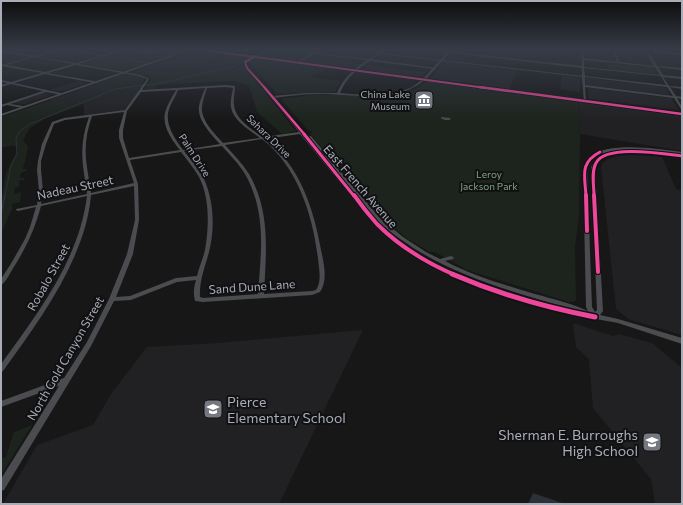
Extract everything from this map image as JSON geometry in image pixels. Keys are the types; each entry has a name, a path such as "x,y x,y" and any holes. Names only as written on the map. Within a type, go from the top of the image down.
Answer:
{"main road":[{"path":"1,115 119,74"},
{"path":"383,74 585,100"},
{"path":"425,79 430,74"},
{"path":"425,79 682,112"},
{"path":"483,87 506,89"}],"street":[{"path":"1,86 44,74"},
{"path":"49,74 94,82"},
{"name":"North Gold Canyon Street","path":"1,486 89,344 112,299 130,254 135,233 138,205 136,184 129,159 124,149 121,134 126,111 147,82 147,77 131,74"},
{"name":"East French Avenue","path":"253,74 275,97 380,221 403,240 439,261 479,279 574,307 595,317"},
{"path":"338,94 343,82 352,74"},
{"path":"554,74 682,88"},
{"path":"584,74 585,100"},
{"path":"641,74 682,78"},
{"path":"662,76 682,112"},
{"path":"275,97 308,94 378,95 395,93 415,87 425,79"},
{"path":"1,81 61,94"},
{"name":"Sahara Drive","path":"206,88 226,86 234,88 232,101 235,113 245,124 263,138 286,162 297,178 306,198 315,227 319,252 321,287"},
{"path":"584,86 682,98"},
{"path":"140,91 206,88 200,108 202,117 210,131 224,144 247,174 251,181 262,216 263,238 261,296"},
{"name":"Palm Drive","path":"177,90 166,114 170,130 182,151 202,178 210,211 207,250 199,278"},
{"path":"1,106 46,91"},
{"path":"1,102 22,107"},
{"path":"1,283 15,262 32,226 41,191 39,168 43,148 53,123 66,118 126,111"},
{"name":"Robalo Street","path":"1,369 49,300 74,253 86,215 90,194 82,154 83,138 91,115"},
{"path":"442,118 450,119"},
{"name":"East French Avenue","path":"305,133 377,224 386,233 417,255 462,278 501,292 574,313 595,317"},
{"path":"129,159 305,133"},
{"path":"682,154 619,149 599,153 590,157 585,168 589,307 595,317 618,321 682,342"},
{"path":"595,317 600,311 593,170 594,163 604,156 622,152 682,154"},
{"name":"Nadeau Street","path":"18,210 136,184"},
{"path":"386,233 431,260 439,261 451,258"},
{"name":"Sand Dune Lane","path":"112,299 131,298 176,280 199,278 197,299 200,300 312,293 318,291 321,287"},
{"path":"1,404 65,381"}],"shaded area":[{"path":"124,74 141,76 145,79 141,83 115,90 72,105 50,100"},
{"path":"134,74 187,74 181,76 158,77"},
{"path":"394,74 424,74 419,77"},
{"path":"435,74 516,74 510,89 431,78"},
{"path":"562,75 580,78 580,92 560,89"},
{"path":"586,78 662,87 666,88 670,95 586,85"},
{"path":"78,81 87,83 63,91 49,90"},
{"path":"588,88 671,98 679,110 590,99 588,98"},
{"path":"139,91 124,110 84,115 84,103 113,92"},
{"path":"43,92 52,95 24,104 9,103"},
{"path":"578,101 682,115 682,151 580,134"},
{"path":"633,155 662,157 676,189 682,191 682,335 628,319 616,309 601,167 608,159 618,156"},
{"name":"Sherman E. Burroughs High School","path":"573,323 613,336 619,334 652,343 682,368 682,504 655,504 651,479 593,408 589,359 576,347"},
{"name":"Pierce Elementary School","path":"363,330 279,504 3,504 37,445 93,425 111,394 147,347 218,343"},
{"path":"533,493 565,504 528,504"}],"green space":[{"path":"138,74 160,76 187,74 250,74 296,131 282,134 257,112 249,85 233,81 157,85 156,89 144,90 151,79 145,75"},
{"path":"259,74 318,74 312,77 341,81 335,92 277,94"},
{"path":"126,76 129,77 120,79 128,85 143,83 137,92 113,93 46,118 29,129 23,140 28,147 25,163 22,165 24,165 23,169 26,169 26,171 21,173 20,178 24,178 24,180 19,181 19,187 15,188 14,194 21,192 20,202 12,204 12,209 1,234 1,202 6,174 18,149 16,146 13,147 13,145 1,148 1,117 52,100 74,104 113,89 121,83 118,79"},
{"name":"Leroy Jackson Park","path":"428,81 578,101 580,134 579,215 575,247 576,301 569,302 467,270 435,252 430,252 408,239 392,226 310,134 312,132 307,129 281,99 311,95 391,95 416,89"},
{"path":"32,425 1,475 1,458 6,457 14,432"}],"waterway":[{"path":"5,196 11,165 17,154 16,139 20,131 30,124 115,89 162,83 202,74"},
{"path":"1,214 5,195"}],"cycle path":[{"path":"252,74 275,99 377,224 400,244 437,267 478,285 574,313 595,317"},
{"path":"379,74 682,114"},
{"path":"587,231 585,165 590,157 600,152"},
{"path":"598,272 593,170 597,161 605,156 631,152 682,156"}],"place":[{"name":"China Lake Museum","path":"424,100"},
{"name":"Pierce Elementary School","path":"213,409"},
{"name":"Sherman E. Burroughs High School","path":"652,442"}]}
